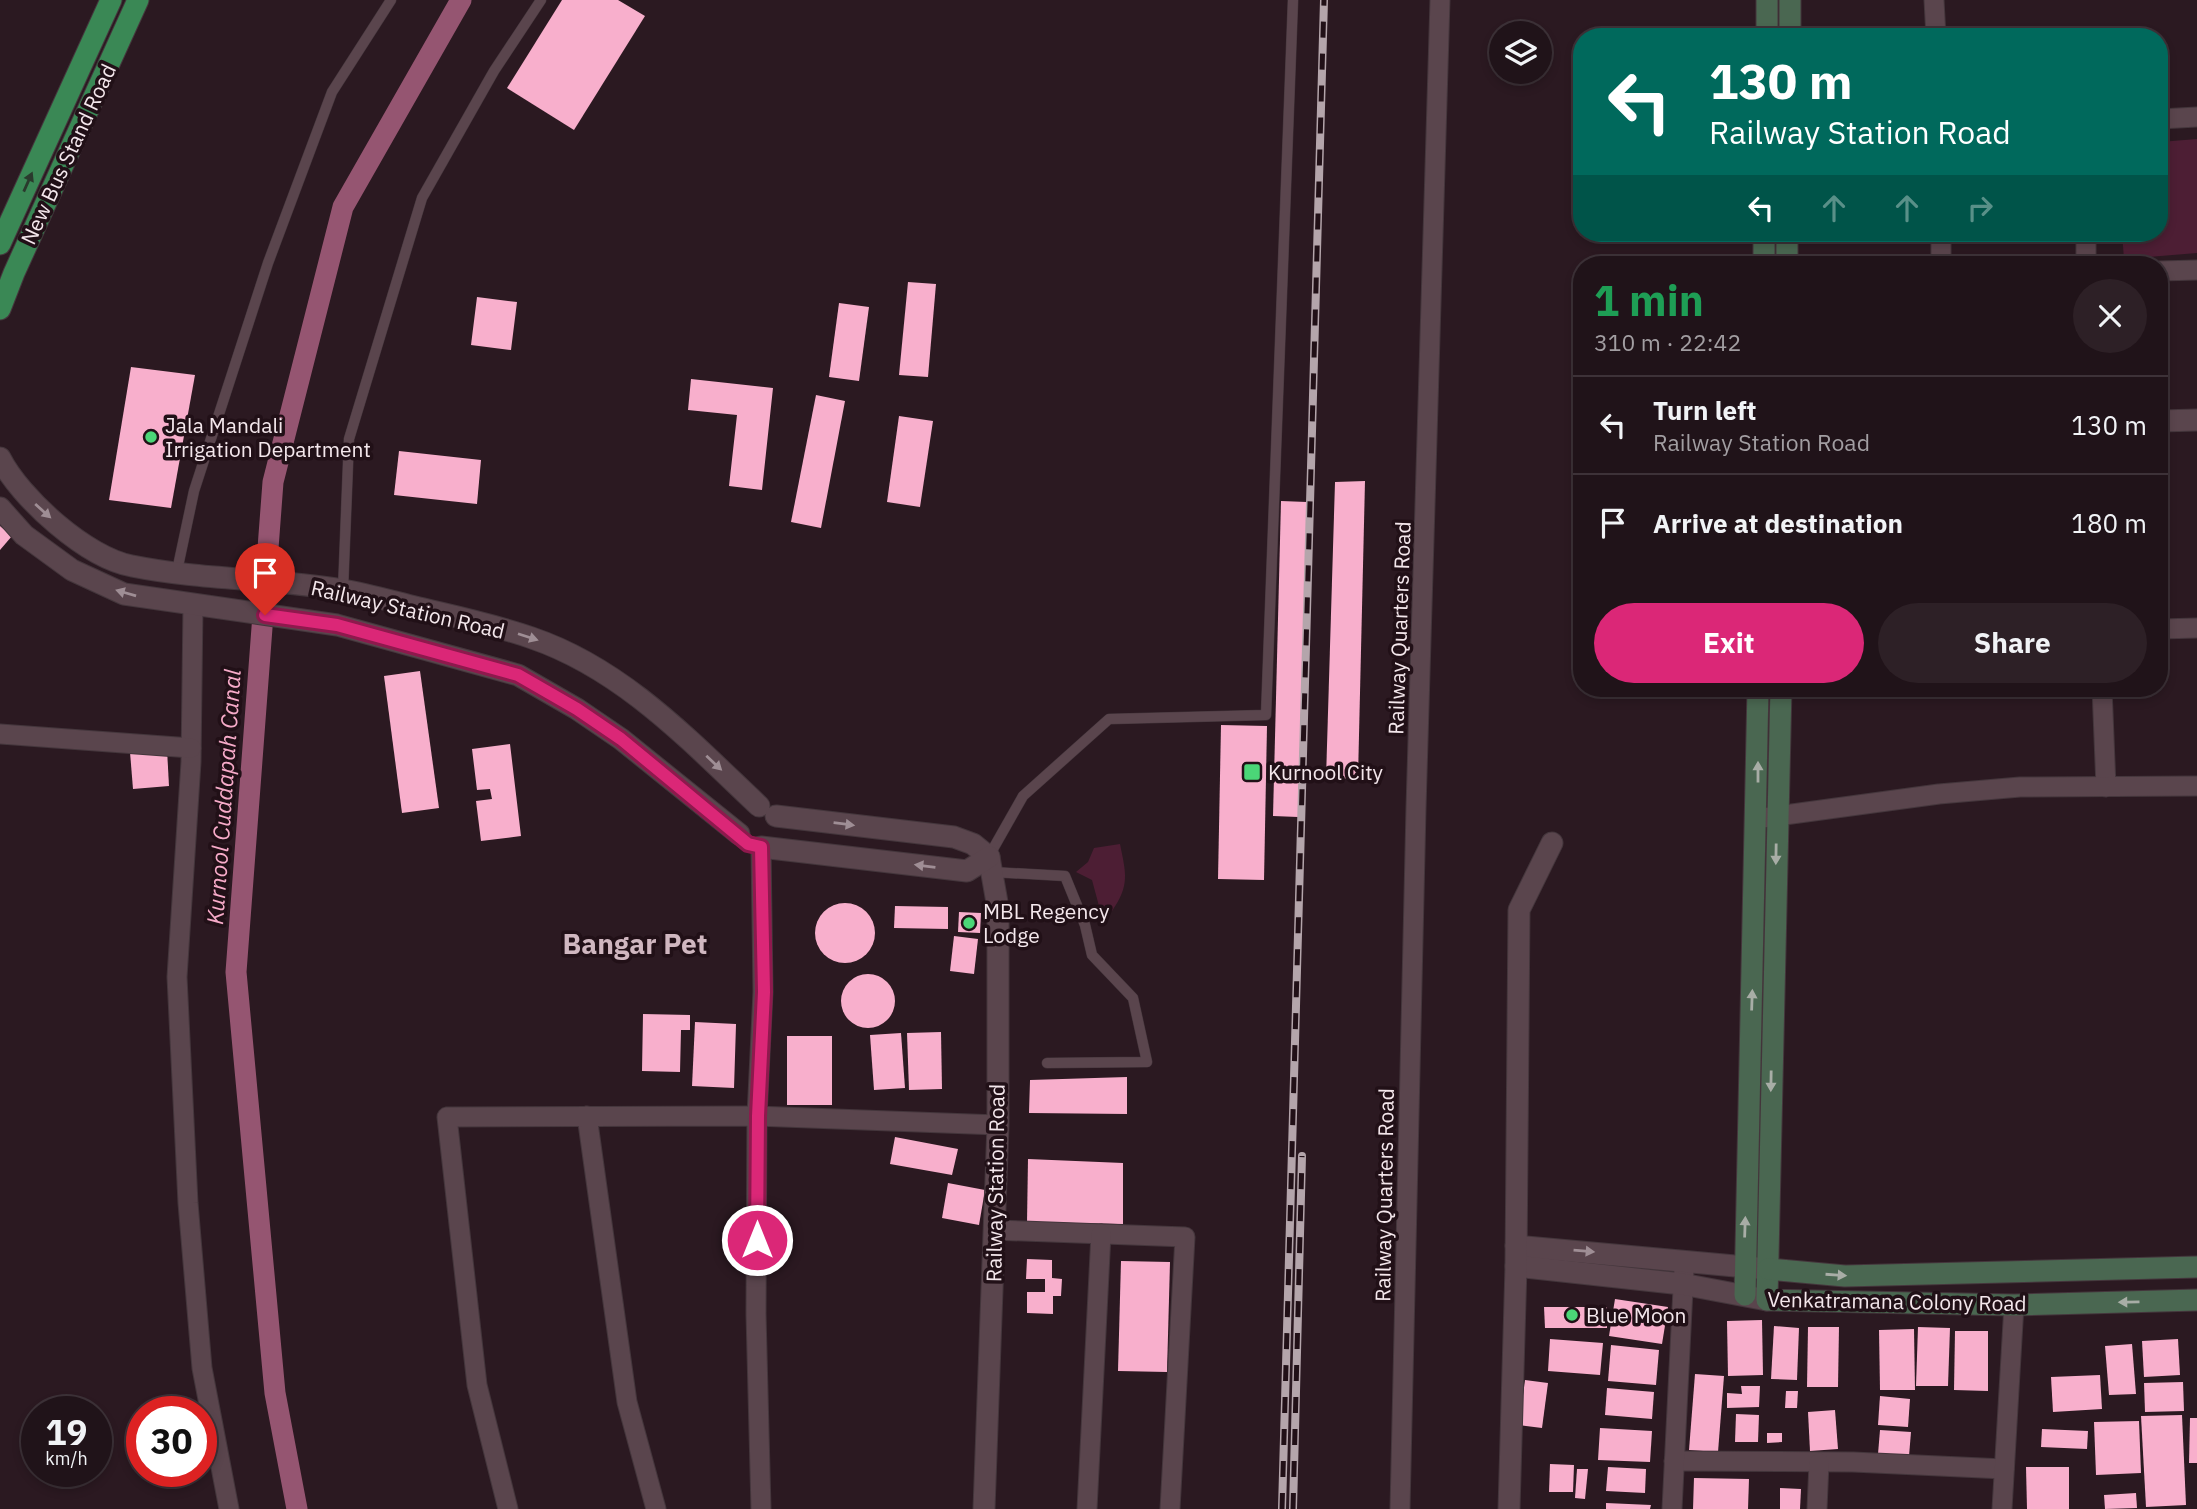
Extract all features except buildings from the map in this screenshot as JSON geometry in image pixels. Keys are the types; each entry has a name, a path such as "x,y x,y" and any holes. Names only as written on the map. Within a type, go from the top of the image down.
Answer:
{"main road":[{"name":"New Bus Stand Road","path":"0,244 111,0"},
{"name":"New Bus Stand Road","path":"0,309 138,0"},
{"path":"1767,0 1767,28"},
{"path":"1790,0 1790,28"},
{"path":"1759,697 1767,818 1767,1300"},
{"path":"1745,1295 1744,1267 1767,818 1780,697"},
{"path":"1768,1269 1845,1276 2197,1267"},
{"name":"Venkatramana Colony Road","path":"1767,1300 2014,1305 2197,1300"}],"street":[{"name":"Railway Quarters Road","path":"1400,1509 1417,780 1440,0"},
{"path":"1934,0 1936,28"},
{"path":"2168,119 2197,117"},
{"path":"2168,271 2197,270"},
{"path":"2168,421 2197,420"},
{"name":"Railway Station Road","path":"0,458 8,474 40,509 83,544 129,566 343,590 482,623 532,638 580,657 637,695 768,811"},
{"name":"Railway Station Road","path":"0,508 24,535 72,570 124,594 337,625 518,675 577,709 621,739 739,834"},
{"path":"193,605 191,748 177,977 188,1203 202,1368 229,1509"},
{"path":"2168,629 2197,628"},
{"path":"2102,697 2106,787"},
{"path":"0,734 191,748"},
{"path":"1767,818 1953,793 2020,787 2197,786"},
{"path":"746,809 768,811 954,837 973,844 990,864 967,871 748,844 739,834 737,827 741,814 746,809"},
{"path":"761,847 773,841 779,828 768,811"},
{"path":"1509,1509 1516,1256 1518,910 1552,843"},
{"path":"761,847 764,992 758,1116 756,1314 761,1509"},
{"name":"Railway Station Road","path":"984,1509 998,1125 998,908 990,864"},
{"path":"587,1116 626,1402 656,1509"},
{"path":"508,1509 477,1385 447,1117 758,1116 998,1125"},
{"path":"994,1230 1185,1237 1170,1509"},
{"path":"1087,1509 1101,1234"},
{"path":"1516,1256 1686,1260 1768,1269"},
{"name":"Venkatramana Colony Road","path":"1516,1256 1767,1300"},
{"path":"1672,1509 1682,1284 1686,1260"},
{"path":"2002,1509 2014,1305"},
{"path":"1674,1461 2004,1469"},
{"path":"1817,1509 1819,1463"}],"lane":[{"path":"184,572 198,478 268,263 332,92 391,0"},
{"path":"343,590 349,439 422,198 494,71 541,0"},
{"path":"1047,1063 1146,1062 1133,998 1092,955 1085,925 1065,876 990,864 1023,796 1110,719 1266,715 1293,0"}],"shaded area":[{"path":"2197,139 2197,253 2124,256 2123,242 2168,242 2168,141"},
{"path":"1120,844 1125,879 1122,894 1112,911 1099,906 1092,880 1076,872 1088,862 1094,848"}],"waterway":[{"name":"Kurnool Cuddapah Canal","path":"297,1509 275,1393 236,972 273,482 343,207 461,0"}],"railway":[{"path":"1282,1509 1324,0"},
{"path":"1293,1509 1302,1156"}],"place":[{"name":"Jala Mandali Irrigation Department","path":"151,437"},
{"name":"Kurnool City","path":"1252,772"},
{"name":"MBL Regency Lodge","path":"969,923"},
{"name":"Blue Moon","path":"1572,1315"}],"district":[{"name":"Bangar Pet","path":"635,943"}],"route":[{"path":"265,615 337,625 518,675 577,709 621,739 748,844 761,847 764,992 758,1116 757,1240"}]}
